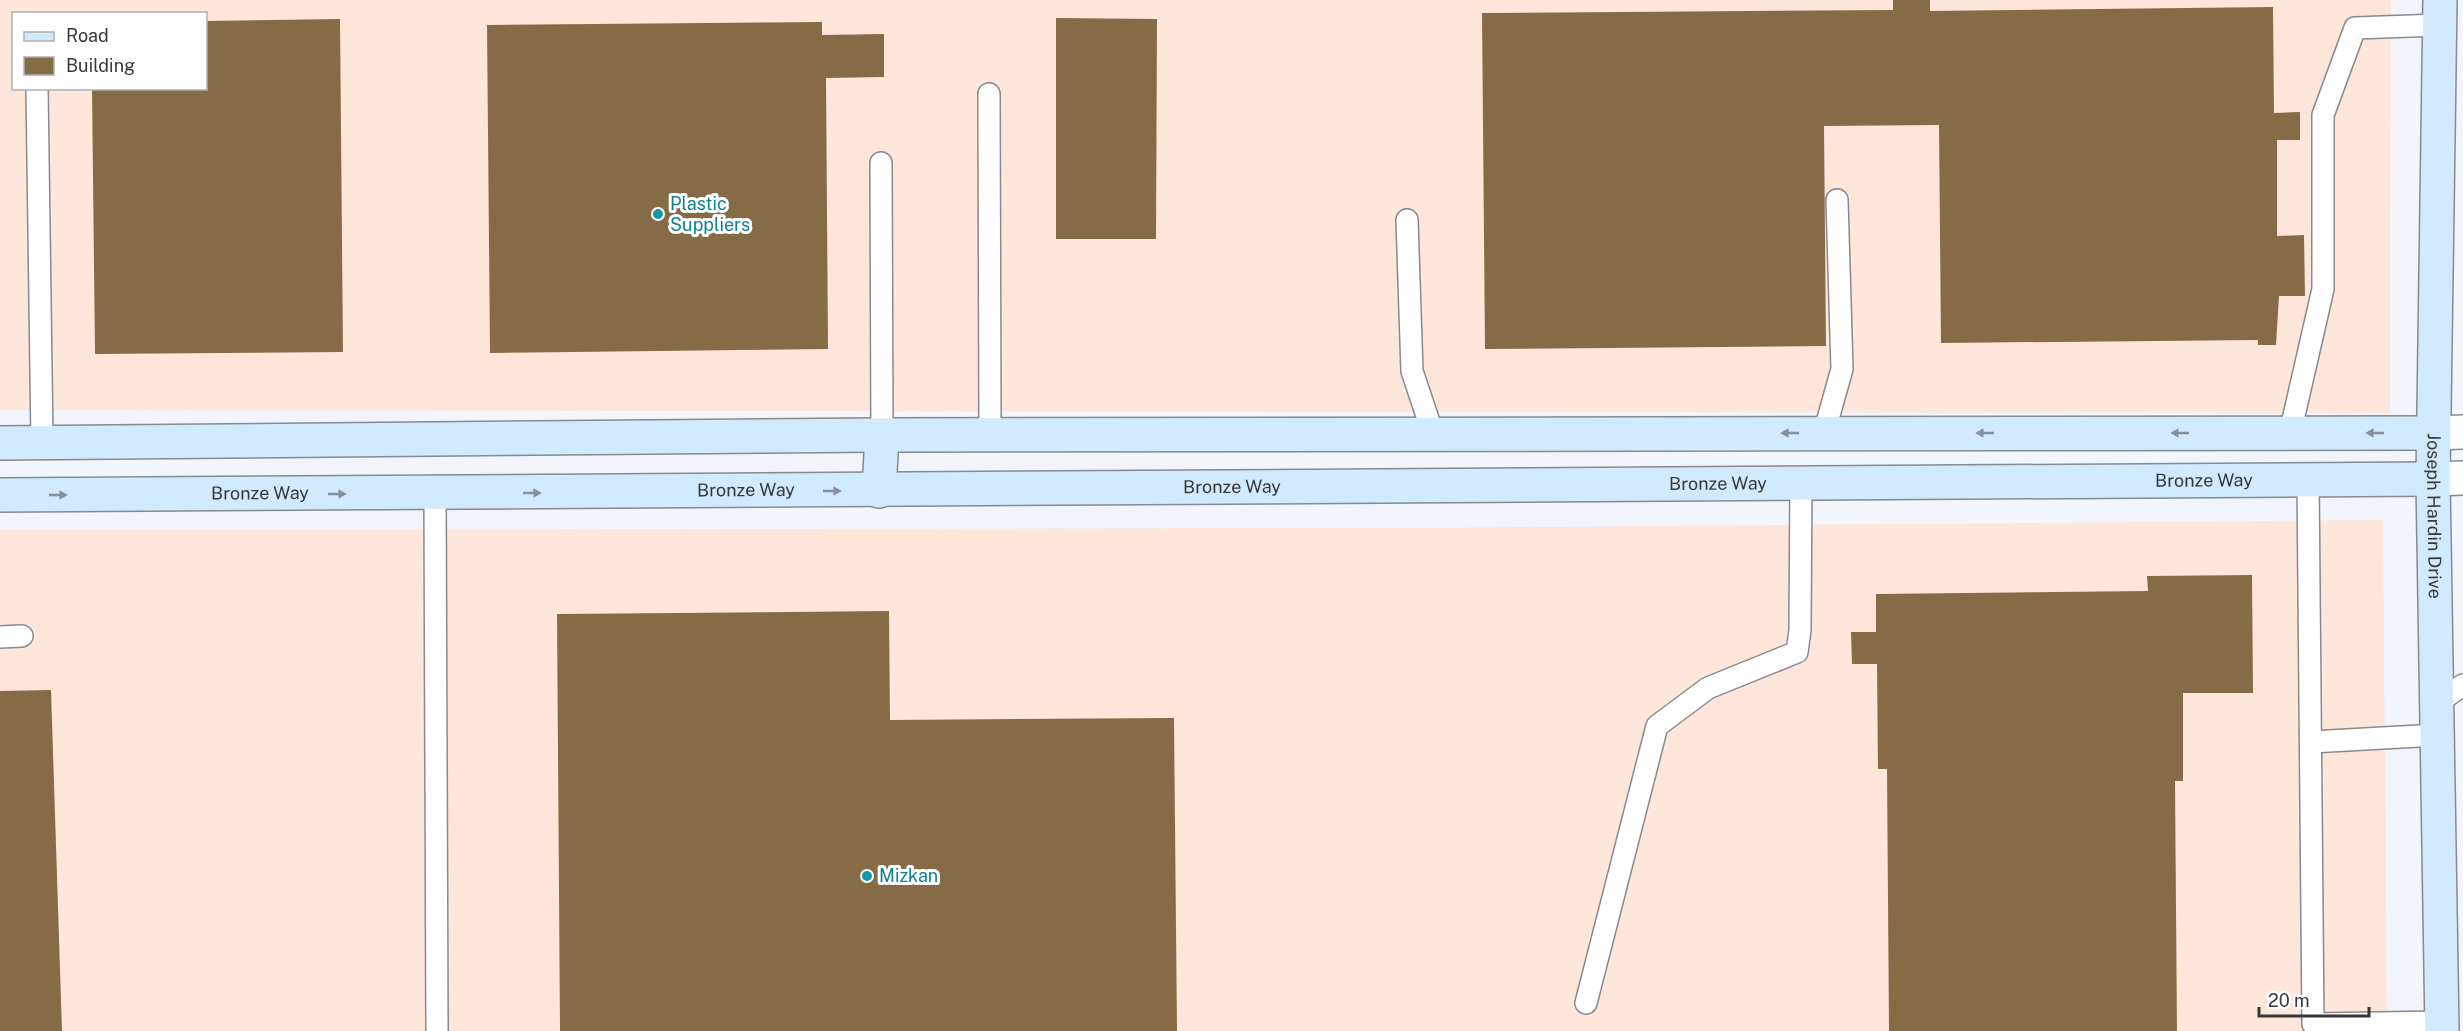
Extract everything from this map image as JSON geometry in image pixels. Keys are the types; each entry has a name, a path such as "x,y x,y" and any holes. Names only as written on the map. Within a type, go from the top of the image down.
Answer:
{"street":[{"name":"Joseph Hardin Drive","path":"2440,13 2448,432 2450,694 2437,735 2441,1026"},
{"path":"0,443 882,435 2448,432"},
{"path":"1813,481 1824,433"},
{"path":"879,491 882,435"},
{"name":"Bronze Way","path":"0,495 879,491 1813,481 2448,478"}],"lane":[{"path":"2290,433 2323,289 2323,115 2355,28 2440,13"},
{"path":"37,90 42,442"},
{"path":"989,94 990,435"},
{"path":"881,163 882,435"},
{"path":"1824,433 1842,369 1837,200"},
{"path":"1407,220 1412,370 1433,434"},
{"path":"2308,479 2313,1024 2441,1026"},
{"path":"1586,1003 1657,726 1708,688 1797,652 1813,481"},
{"path":"435,493 436,1031"},
{"path":"0,637 22,636"},
{"path":"2311,742 2437,735"}],"shaded area":[{"path":"0,0 2391,0 2390,413 0,410"},
{"path":"2383,520 2387,1031 0,1031 0,530 1419,528"}],"building":[{"path":"1893,0 1930,0 1930,11 2273,7 2274,113 2300,112 2300,140 2277,140 2277,236 2304,235 2305,296 2279,296 2276,345 2258,345 2258,340 1941,343 1939,125 1824,126 1826,346 1485,349 1482,13 1893,10"},
{"path":"1056,18 1157,19 1156,239 1056,239"},
{"path":"340,19 343,352 95,354 92,90 207,90 207,21"},
{"name":"Plastic Suppliers","path":"822,22 822,35 884,34 884,77 826,78 828,349 490,353 487,25"},
{"path":"2252,575 2253,693 2183,693 2183,781 2175,781 2177,1031 1889,1031 1887,769 1878,769 1877,664 1852,664 1851,632 1876,632 1876,594 2148,591 2147,576"},
{"name":"Mizkan","path":"889,611 890,720 1174,718 1177,1031 560,1031 557,614"},
{"path":"51,690 62,1031 0,1031 0,691"}],"place":[{"name":"Plastic Suppliers","path":"658,214"},
{"name":"Mizkan","path":"867,876"}]}
